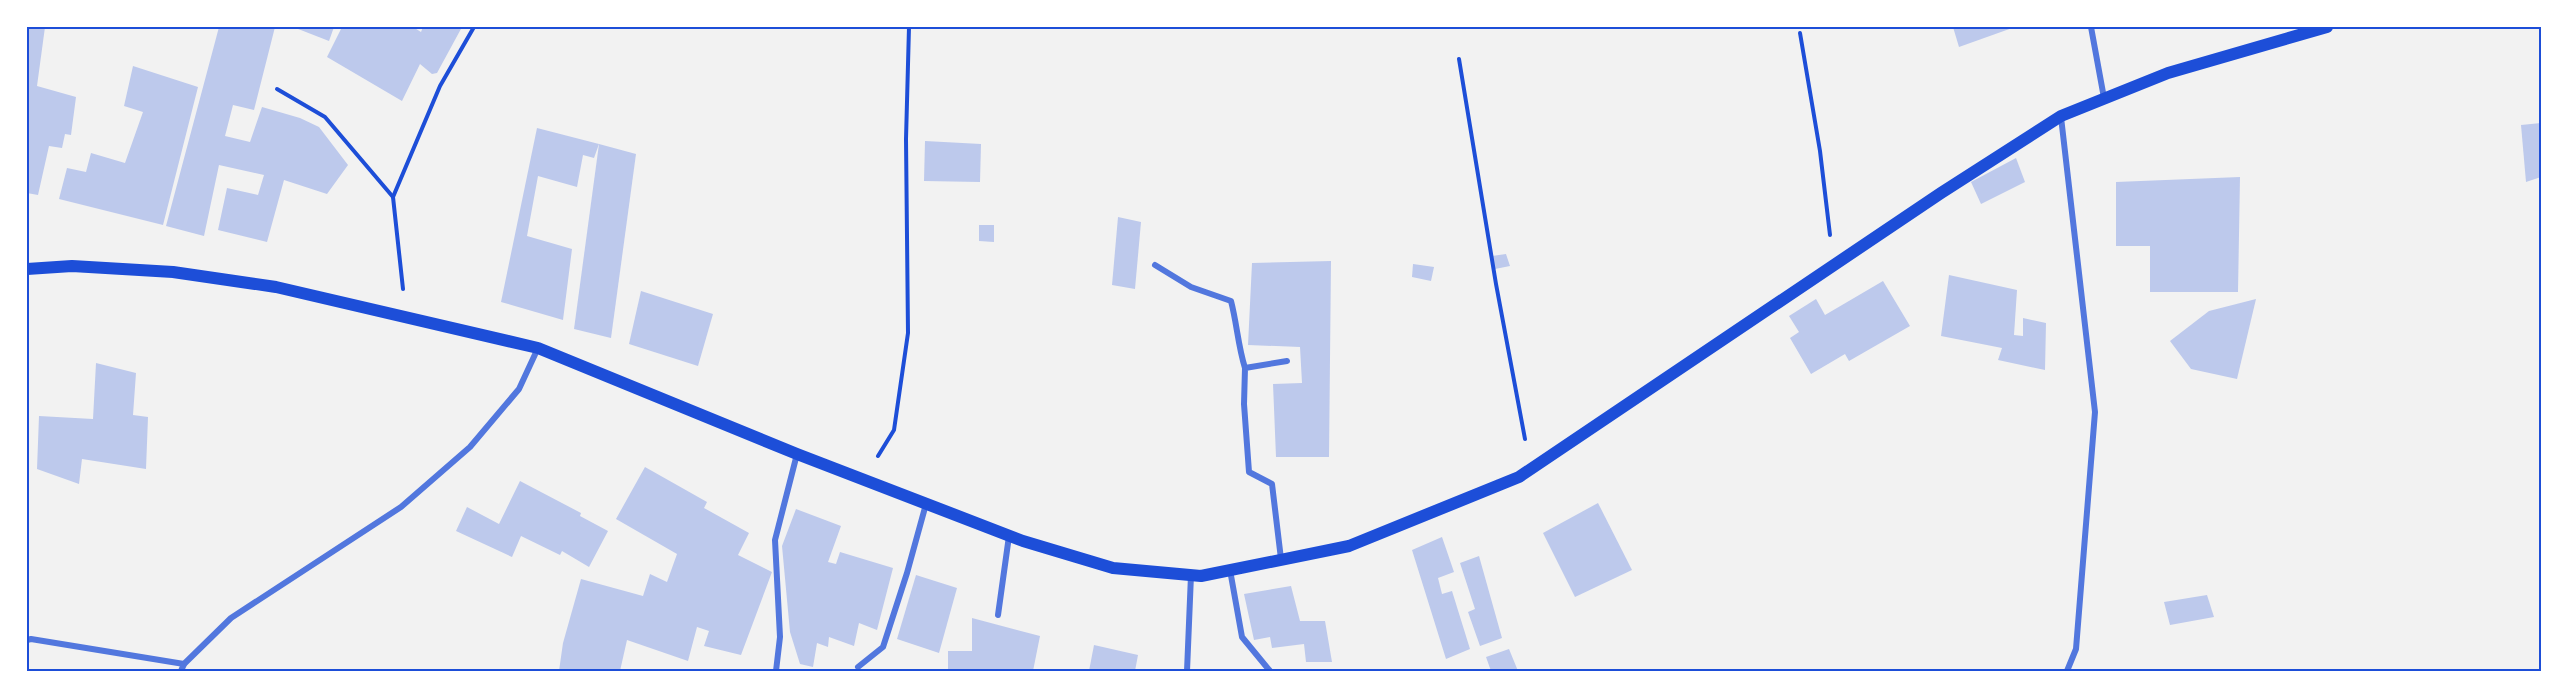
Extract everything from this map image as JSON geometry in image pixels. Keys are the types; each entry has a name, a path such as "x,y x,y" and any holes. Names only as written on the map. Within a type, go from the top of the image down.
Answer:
{"main road":[{"path":"27,269 72,266 173,272 276,287 538,348 797,454 1010,536 1113,568 1191,575 1230,570 1349,546 1519,477 1941,193 2061,116 2168,73 2327,27"}],"street":[{"path":"2091,27 2104,99"},
{"path":"2061,116 2095,412 2076,649 2067,671"},
{"path":"1155,265 1191,287 1231,301 1245,368 1244,404 1250,472 1272,484 1281,560"},
{"path":"181,671 184,664 231,618 401,507 470,447 519,390 538,348"},
{"path":"1245,368 1287,361"},
{"path":"776,671 780,637 776,540 797,454"},
{"path":"858,667 883,647 926,504"},
{"path":"998,615 1010,536"},
{"path":"1230,570 1242,637 1270,671"},
{"path":"1187,671 1191,575"},
{"path":"27,640 184,664"}],"path":[{"path":"406,316 393,197 440,87 474,27"},
{"path":"863,479 894,430 908,333 906,139 909,27"},
{"path":"1800,33 1820,151 1833,266"},
{"path":"1459,59 1496,284 1531,470"},
{"path":"277,89 326,117 393,197"}],"building":[{"path":"27,27 45,27 37,86 76,97 71,135 65,134 62,148 49,146 38,195 27,193"},
{"path":"219,27 275,27 254,110 233,105 225,136 250,142 262,107 300,118 319,127 348,165 327,194 284,180 267,242 218,230 227,188 258,195 264,175 219,165 204,236 166,226"},
{"path":"293,27 334,27 329,41"},
{"path":"342,27 413,27 421,32 423,27 462,27 437,73 432,74 420,64 402,101 327,57"},
{"path":"1953,27 2015,27 1959,47"},
{"path":"133,66 198,87 163,225 59,199 67,168 86,172 91,153 125,163 143,112 124,106"},
{"path":"2541,123 2541,177 2526,182 2521,125"},
{"path":"537,128 599,144 594,158 583,155 577,187 538,176 527,236 572,249 563,320 501,302"},
{"path":"925,141 981,144 980,182 924,181"},
{"path":"599,144 636,154 611,338 574,329"},
{"path":"2016,158 2025,182 1981,204 1971,182"},
{"path":"2240,177 2238,292 2150,292 2150,246 2116,246 2116,182"},
{"path":"1118,217 1141,222 1135,289 1112,285"},
{"path":"979,225 994,225 994,242 979,241"},
{"path":"1506,254 1510,266 1495,269 1492,256"},
{"path":"1331,261 1329,457 1276,457 1273,384 1302,383 1300,347 1248,345 1252,263"},
{"path":"1413,264 1434,267 1431,281 1412,277"},
{"path":"1949,275 2017,290 2014,335 2023,336 2023,318 2046,323 2045,370 1998,360 2002,348 1941,336"},
{"path":"1883,281 1910,326 1849,361 1845,354 1811,374 1790,338 1799,332 1789,316 1816,299 1825,315"},
{"path":"641,291 713,314 698,366 629,344"},
{"path":"2256,299 2237,379 2191,369 2170,341 2209,311"},
{"path":"96,363 136,373 133,415 148,417 146,469 82,459 79,484 37,469 39,416 93,419"},
{"path":"645,467 707,502 704,508 749,533 738,555 772,572 741,655 704,646 709,631 697,627 688,661 627,640 620,671 559,671 563,643 581,579 643,596 650,574 667,582 677,554 616,519"},
{"path":"520,481 581,513 580,516 608,531 589,567 562,551 560,555 521,536 512,557 456,531 467,507 499,524"},
{"path":"1598,503 1632,570 1575,597 1543,533"},
{"path":"796,509 841,526 828,562 836,564 840,552 893,568 877,630 859,623 854,646 829,637 828,647 817,643 813,667 800,664 790,632 782,546"},
{"path":"1442,537 1454,572 1438,578 1442,594 1452,591 1470,649 1446,659 1412,550"},
{"path":"1479,556 1502,638 1480,646 1468,612 1475,609 1460,563"},
{"path":"916,575 957,588 939,653 897,639"},
{"path":"1291,586 1300,621 1325,621 1332,662 1306,662 1304,644 1272,648 1270,637 1254,640 1244,594"},
{"path":"2207,595 2214,617 2170,625 2164,602"},
{"path":"972,618 1040,636 1033,671 948,671 948,651 972,651"},
{"path":"1094,645 1138,655 1135,671 1089,671"},
{"path":"1509,649 1518,671 1491,671 1486,657"}]}
